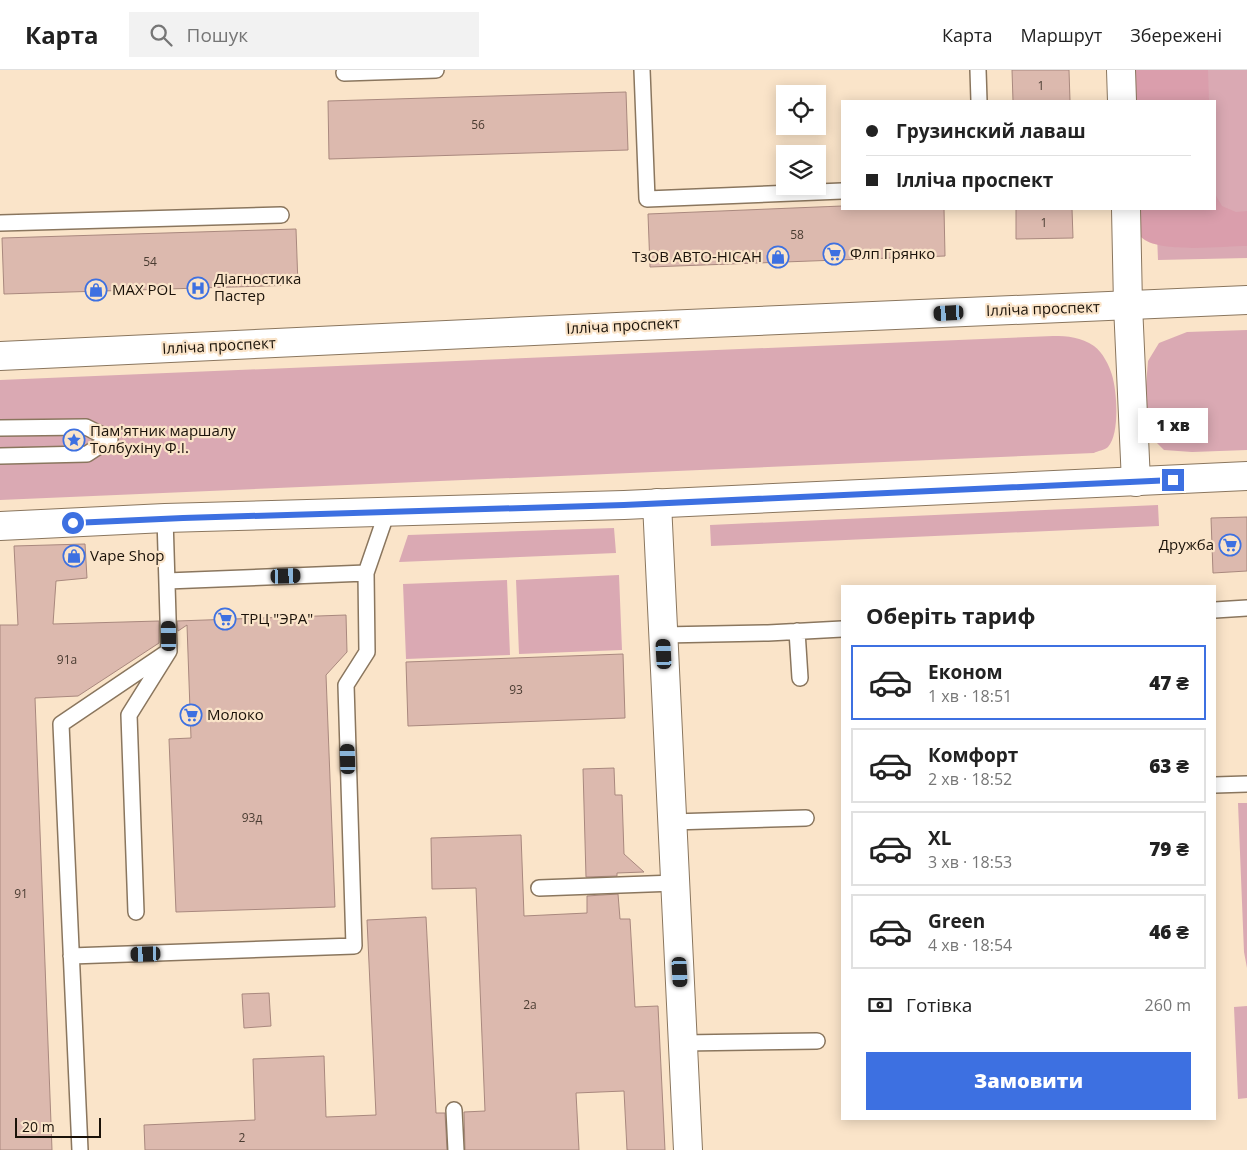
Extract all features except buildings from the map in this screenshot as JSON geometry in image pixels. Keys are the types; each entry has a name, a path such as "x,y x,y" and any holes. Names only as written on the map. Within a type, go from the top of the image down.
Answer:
{"main road":[{"path":"1121,70 1122,100"},
{"path":"1126,210 1128,305 1136,482"},
{"name":"Ілліча проспект","path":"0,356 616,326 1247,300"},
{"path":"0,526 165,518 657,503 1247,476"},
{"path":"657,503 688,1150"}],"lane":[{"path":"344,73 436,70"},
{"path":"642,70 647,199 841,192"},
{"path":"978,70 979,100"},
{"path":"0,223 281,216"},
{"path":"0,428 86,427 110,438 87,454 0,456"},
{"path":"71,956 354,946 346,684 367,652 366,574 387,512"},
{"path":"136,912 129,715 169,652 165,518"},
{"path":"167,581 366,574"},
{"path":"1216,610 1247,608"},
{"path":"663,635 841,629"},
{"path":"797,631 800,678"},
{"path":"80,1150 60,724 169,652"},
{"path":"1216,785 1247,784"},
{"path":"672,822 806,818"},
{"path":"539,888 675,883"},
{"path":"683,1044 817,1041"},
{"path":"454,1110 456,1150"}],"shaded area":[{"path":"1136,70 1208,70 1209,100 1134,100"},
{"path":"1149,70 1247,70 1247,258 1158,260 1156,210 1216,210 1216,100 1151,100"},
{"path":"1216,196 1222,206 1236,212 1247,211 1247,246 1191,248 1161,246 1141,237 1134,224 1131,210 1216,210"},
{"path":"1247,330 1247,450 1192,452 1164,450 1149,435 1147,414 1146,386 1148,361 1159,343 1187,332"},
{"path":"1064,336 1089,343 1100,352 1109,367 1115,391 1116,423 1112,441 1105,449 1094,453 0,500 0,380"},
{"path":"1158,505 1159,526 711,546 710,525"},
{"path":"614,528 616,553 399,562 408,535"},
{"path":"619,575 622,650 519,654 516,580"},
{"path":"507,580 510,655 406,659 403,584"},
{"path":"1238,803 1247,803 1247,968 1244,952"},
{"path":"1247,1006 1247,1098 1238,1099 1234,1007"}],"place":[{"name":"Флп Грянко","path":"834,254"},
{"name":"ТзОВ АВТО-НІСАН","path":"778,257"},
{"name":"Діагностика Пастер","path":"198,288"},
{"name":"MAX POL","path":"96,290"},
{"name":"Пам'ятник маршалу Толбухіну Ф.І.","path":"74,440"},
{"name":"Дружба","path":"1230,545"},
{"name":"Vape Shop","path":"74,556"},
{"name":"ТРЦ \"ЭРА\"","path":"225,619"},
{"name":"Молоко","path":"191,715"}],"route":[{"path":"73,523 624,505 1173,480"}]}
